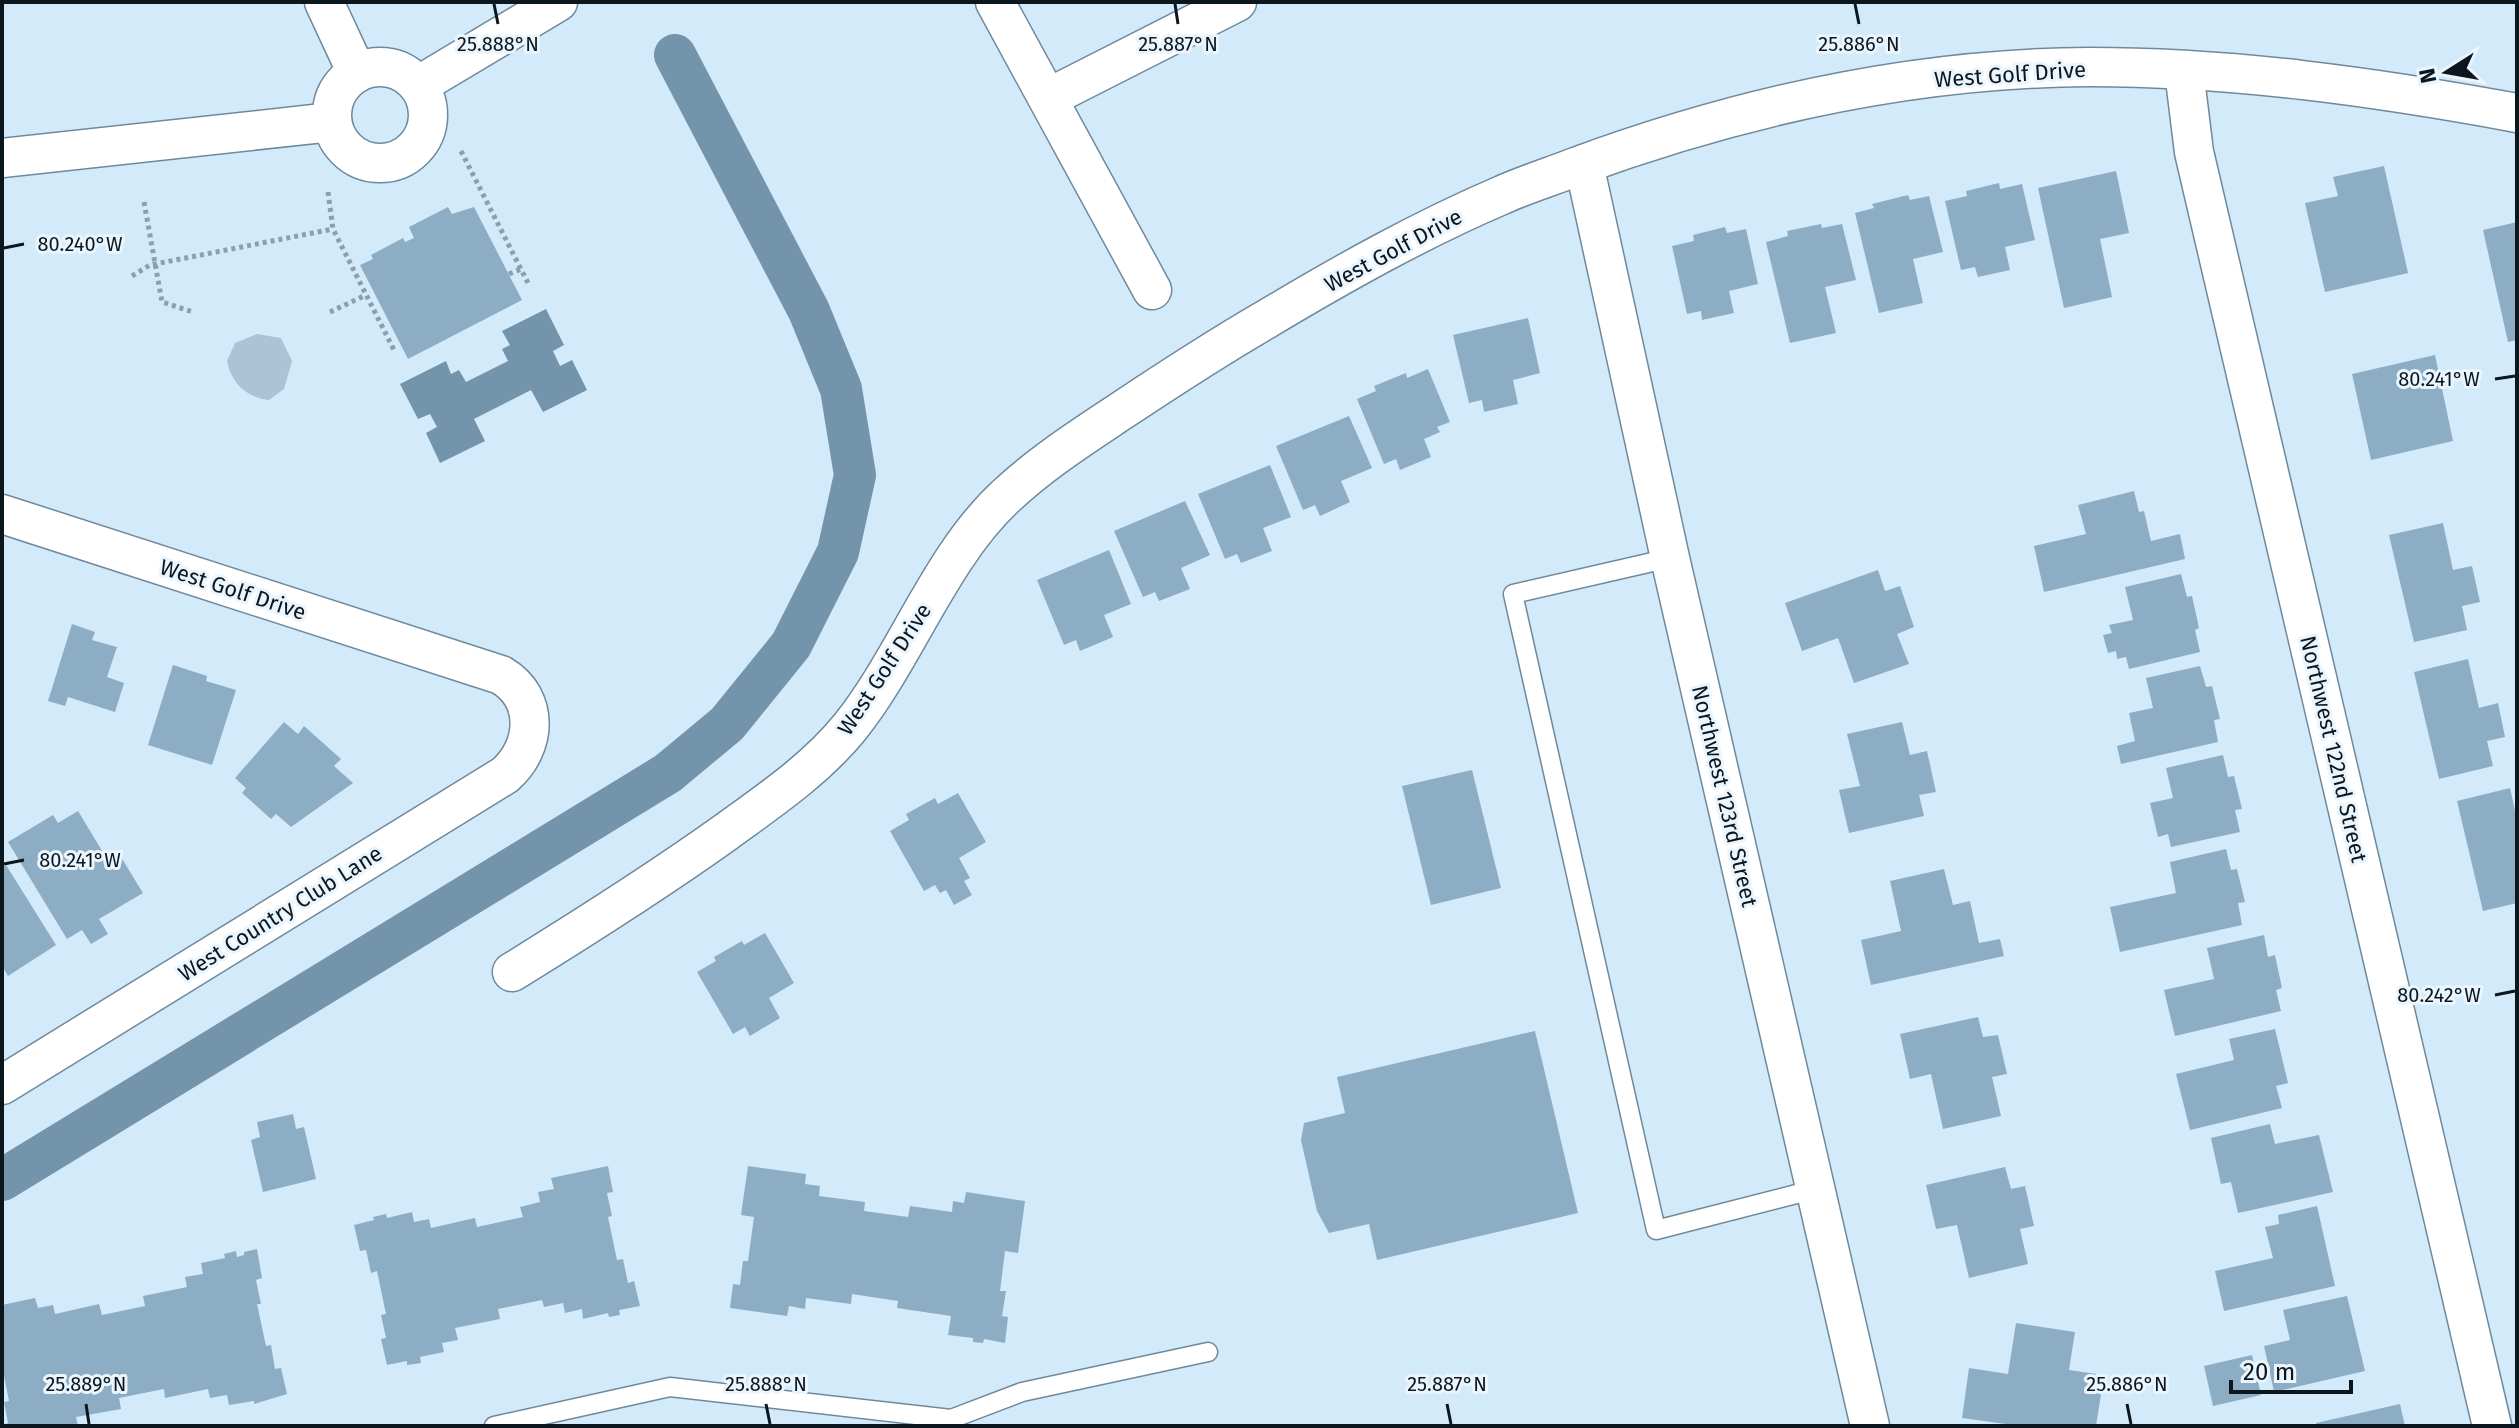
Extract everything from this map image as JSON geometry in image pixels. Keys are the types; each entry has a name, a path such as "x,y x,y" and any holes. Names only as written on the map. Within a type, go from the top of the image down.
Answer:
{"street":[{"path":"324,2 357,73"},
{"path":"419,85 558,2"},
{"path":"995,2 1152,290"},
{"path":"1048,98 1237,2"},
{"name":"West Golf Drive","path":"512,972 678,866 764,805 823,756 862,712 974,532 998,503 1043,463 1226,343 1393,246 1507,192 1728,117 1850,89 2035,69 2089,67 2184,71 2351,85 2517,113"},
{"path":"370,68 396,69 419,85 429,113 421,142 412,153 385,164 370,163 356,158 337,136 332,122 332,108 337,93 357,73 370,68"},
{"name":"Northwest 122nd Street","path":"2184,71 2194,152 2492,1426"},
{"path":"2,158 332,122"},
{"name":"Northwest 123rd Street","path":"1584,164 1670,558 1870,1426"},
{"name":"West Golf Drive","path":"2,514 501,675 522,692 530,720"},
{"name":"West Country Club Lane","path":"2,1085 505,775 525,751 530,720"}],"lane":[{"path":"1670,558 1513,594 1656,1230 1816,1189"},
{"path":"494,1426 670,1387 953,1422 1022,1392 1208,1352"}],"path":[{"path":"461,151 528,283"},
{"path":"328,192 333,229 395,352"},
{"path":"144,202 162,302 193,312"},
{"path":"132,276 155,264 333,229"},
{"path":"509,274 521,269"},
{"path":"330,312 366,295"}],"shaded area":[{"path":"546,309 564,345 553,351 560,366 572,360 587,390 543,412 531,390 474,419 485,441 440,463 426,433 437,427 430,414 418,419 400,384 446,361 451,374 459,370 466,382 508,361 502,349 510,345 502,331"},
{"path":"257,334 281,338 292,361 284,389 269,400 241,388 232,376 227,361 235,343"}],"building":[{"path":"2384,166 2408,273 2325,292 2305,203 2338,196 2333,177"},
{"path":"2116,171 2129,233 2100,239 2112,297 2064,308 2038,188"},
{"path":"1999,183 2000,189 2022,184 2035,240 2005,247 2010,270 1978,277 1975,267 1961,270 1945,201 1967,196 1966,191"},
{"path":"1908,195 1910,200 1929,196 1943,252 1913,259 1923,303 1879,313 1855,213 1874,208 1872,204"},
{"path":"448,207 452,214 474,207 522,300 408,359 360,265 373,259 371,255 403,238 405,242 414,238 409,227"},
{"path":"2517,222 2517,340 2508,342 2483,230"},
{"path":"1821,224 1822,228 1842,224 1856,280 1825,287 1836,333 1790,343 1766,242 1788,236 1787,231"},
{"path":"1725,227 1727,233 1746,229 1758,284 1729,291 1734,313 1702,320 1701,311 1687,314 1672,246 1694,241 1693,235"},
{"path":"1528,318 1540,373 1513,380 1518,404 1484,412 1482,400 1469,403 1453,335"},
{"path":"2435,355 2453,441 2371,460 2352,374"},
{"path":"1428,369 1450,422 1437,427 1440,432 1424,439 1431,457 1400,470 1396,459 1384,464 1357,399 1376,391 1374,386 1406,373 1407,378"},
{"path":"1349,416 1372,468 1341,481 1350,502 1320,516 1315,505 1303,510 1276,446"},
{"path":"1270,465 1291,517 1263,528 1272,551 1241,563 1237,554 1225,559 1198,494"},
{"path":"2134,491 2139,512 2144,511 2151,541 2180,534 2185,559 2044,592 2034,546 2086,534 2078,505"},
{"path":"1185,501 1210,555 1181,568 1190,589 1159,601 1155,592 1143,597 1114,531"},
{"path":"2443,523 2453,570 2472,566 2480,602 2462,606 2467,630 2414,642 2389,535"},
{"path":"1109,550 1131,604 1104,615 1113,637 1080,651 1076,640 1064,645 1037,580"},
{"path":"1878,570 1885,591 1900,586 1914,627 1897,634 1909,664 1854,683 1838,638 1802,651 1785,603"},
{"path":"2181,574 2187,597 2192,596 2199,628 2195,630 2200,652 2129,669 2126,657 2117,659 2116,651 2108,653 2103,635 2112,633 2109,625 2133,620 2125,587"},
{"path":"72,624 95,632 92,640 117,647 107,677 124,683 115,712 68,697 65,706 48,701"},
{"path":"2468,659 2479,708 2498,703 2505,737 2487,741 2493,766 2439,779 2414,672"},
{"path":"173,665 207,676 206,681 236,690 212,765 148,745"},
{"path":"2200,666 2206,687 2212,686 2220,719 2214,720 2218,742 2121,764 2117,746 2135,741 2129,713 2153,708 2146,678"},
{"path":"284,722 298,734 304,726 341,759 334,766 353,783 291,827 276,814 271,819 242,793 246,788 235,778"},
{"path":"1902,722 1910,755 1927,751 1936,792 1919,795 1924,816 1849,833 1839,790 1860,786 1847,734"},
{"path":"2223,755 2228,777 2234,776 2242,809 2235,810 2240,832 2171,847 2168,834 2158,837 2150,803 2173,798 2166,768"},
{"path":"1472,770 1501,888 1431,905 1402,786"},
{"path":"2510,788 2517,820 2517,903 2483,911 2457,801"},
{"path":"958,793 986,842 959,858 970,878 964,881 972,895 954,905 946,890 940,893 935,885 924,891 890,831 909,820 906,814 935,798 938,804"},
{"path":"78,811 110,864 121,857 143,893 99,919 108,934 91,944 82,930 67,939 8,842 53,815 58,823"},
{"path":"2226,849 2231,870 2237,869 2245,902 2238,903 2242,925 2120,952 2110,907 2176,893 2170,862"},
{"path":"6,865 56,945 8,976 2,966 2,868"},
{"path":"1944,869 1953,905 1970,901 1979,943 2000,939 2004,956 1871,985 1861,940 1901,931 1890,881"},
{"path":"765,933 794,983 769,998 780,1018 750,1036 745,1027 733,1034 697,972 716,961 714,957 742,941 744,945"},
{"path":"2264,935 2268,957 2275,955 2282,988 2276,990 2281,1011 2175,1036 2164,990 2214,979 2207,948"},
{"path":"1978,1017 1983,1037 1998,1035 2007,1074 1992,1077 2001,1116 1943,1129 1931,1074 1910,1079 1900,1034"},
{"path":"2275,1029 2288,1083 2276,1086 2282,1108 2190,1130 2176,1074 2234,1060 2229,1039"},
{"path":"1535,1031 1578,1213 1377,1260 1369,1224 1329,1233 1317,1211 1301,1140 1304,1123 1345,1113 1337,1077"},
{"path":"293,1114 296,1129 304,1127 316,1179 263,1192 251,1140 260,1137 257,1122"},
{"path":"2270,1124 2275,1144 2319,1135 2333,1192 2238,1213 2231,1182 2221,1184 2211,1138"},
{"path":"608,1166 613,1192 607,1193 612,1216 608,1217 617,1260 623,1259 628,1283 634,1281 640,1306 619,1310 620,1315 609,1317 608,1313 583,1319 582,1309 565,1313 563,1303 544,1307 542,1300 498,1309 500,1319 455,1328 458,1340 442,1343 444,1352 420,1357 421,1363 407,1365 407,1361 387,1365 381,1339 386,1338 381,1315 386,1314 377,1271 371,1273 366,1250 360,1251 354,1225 386,1214 387,1218 412,1212 414,1222 429,1219 431,1228 475,1218 477,1227 523,1217 520,1207 540,1202 538,1192 554,1189 551,1178"},
{"path":"748,1166 806,1174 805,1184 820,1186 819,1196 865,1202 864,1211 908,1217 910,1206 952,1212 953,1201 964,1203 966,1192 1025,1201 1018,1253 1005,1251 1000,1291 1006,1291 1002,1316 1008,1317 1005,1343 984,1339 983,1343 973,1342 973,1338 948,1335 951,1316 897,1308 898,1301 852,1294 851,1304 806,1298 805,1309 789,1306 787,1316 730,1308 733,1284 740,1285 743,1261 748,1261 754,1217 741,1215"},
{"path":"2005,1167 2011,1189 2025,1186 2034,1226 2020,1229 2028,1264 1969,1278 1957,1225 1936,1229 1926,1185"},
{"path":"2317,1206 2335,1286 2224,1311 2215,1271 2273,1258 2265,1227 2279,1224 2278,1215"},
{"path":"257,1249 262,1278 256,1280 261,1304 257,1304 266,1346 271,1345 275,1369 281,1368 287,1394 254,1404 254,1401 229,1405 227,1395 210,1398 208,1389 165,1398 164,1389 119,1398 121,1409 76,1417 78,1426 2,1426 8,1423 4,1402 9,1401 2,1366 2,1305 35,1298 38,1308 53,1305 55,1314 99,1304 102,1315 145,1306 143,1296 187,1287 185,1277 203,1274 201,1263 225,1258 224,1254 236,1251 237,1257"},
{"path":"2347,1296 2365,1371 2274,1392 2264,1346 2290,1340 2283,1310"},
{"path":"2016,1323 2075,1332 2069,1370 2104,1375 2096,1426 2020,1426 1962,1418 1969,1368 2008,1374"},
{"path":"2252,1355 2261,1395 2213,1406 2204,1366"},
{"path":"2400,1404 2405,1426 2317,1426 2316,1423"}],"waterway":[{"path":"2,1180 668,773 727,724 791,645 838,552 855,475 841,389 809,311 675,55"}]}
